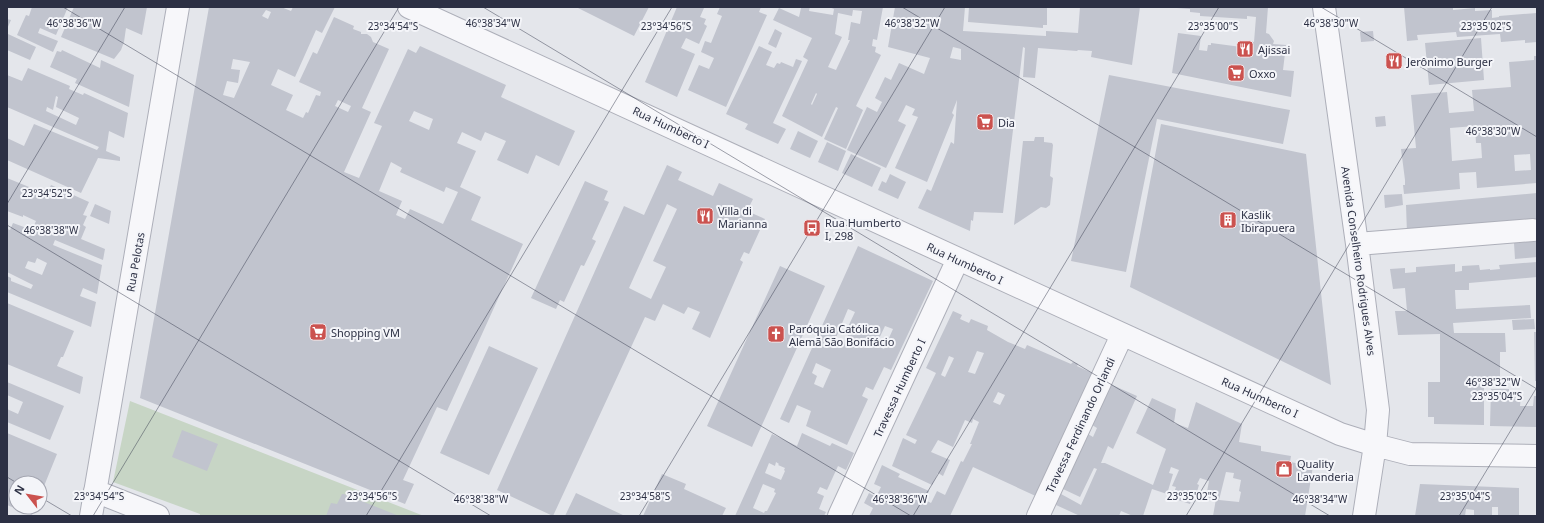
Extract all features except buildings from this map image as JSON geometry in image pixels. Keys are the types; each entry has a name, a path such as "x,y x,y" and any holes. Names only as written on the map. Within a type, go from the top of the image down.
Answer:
{"street":[{"name":"Rua Pelotas","path":"91,516 178,7"},
{"name":"Rua Humberto I","path":"409,7 1340,434 1410,454 1537,456"},
{"name":"Avenida Conselheiro Rodrigues Alves","path":"1324,7 1357,244 1378,410 1375,445 1364,516"},
{"path":"1357,244 1533,230"},
{"name":"Travessa Humberto I","path":"840,516 958,259"},
{"name":"Travessa Ferdinando Orlandi","path":"1038,516 1122,335"},
{"path":"95,491 158,516"}],"green space":[{"path":"130,401 424,516 200,516 200,514 113,482"}],"place":[{"name":"Ajissai","path":"1245,49"},
{"name":"Jerônimo Burger","path":"1394,61"},
{"name":"Oxxo","path":"1236,73"},
{"name":"Dia","path":"985,122"},
{"name":"Villa di Marianna","path":"705,216"},
{"name":"Kaslik Ibirapuera","path":"1228,220"},
{"name":"Rua Humberto I, 298","path":"812,228"},
{"name":"Shopping VM","path":"318,332"},
{"name":"Paróquia Católica Alemã São Bonifácio","path":"776,334"},
{"name":"Quality Lavanderia","path":"1284,469"}]}
